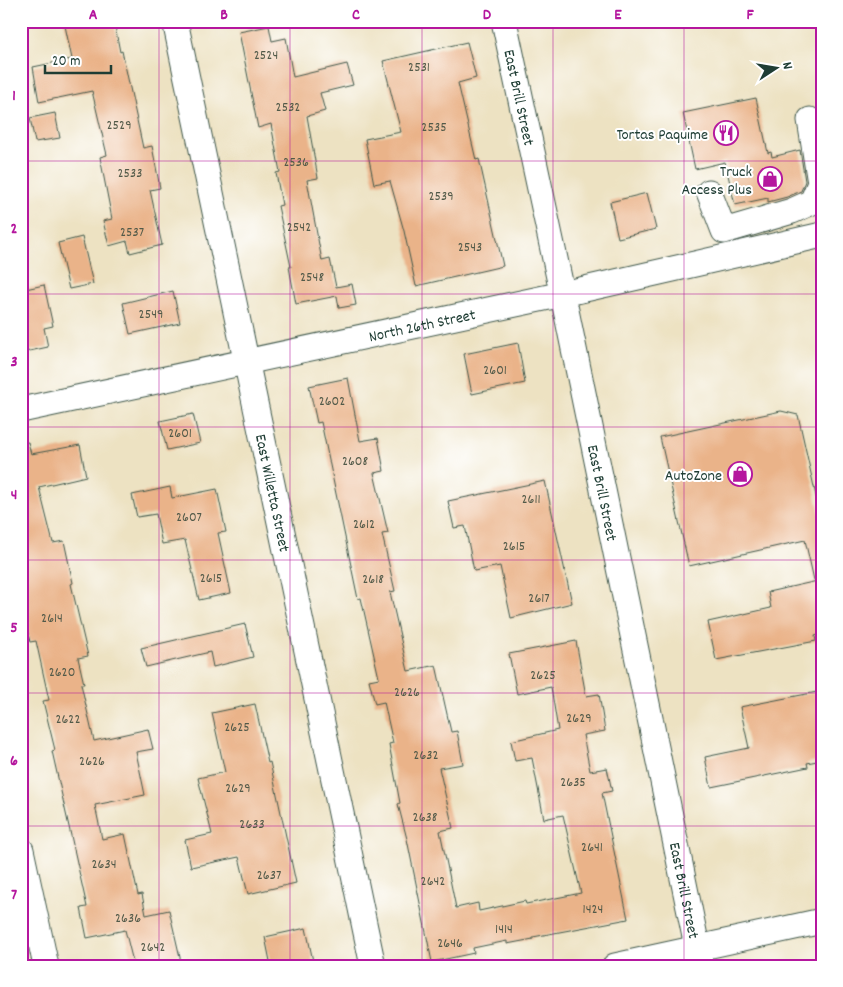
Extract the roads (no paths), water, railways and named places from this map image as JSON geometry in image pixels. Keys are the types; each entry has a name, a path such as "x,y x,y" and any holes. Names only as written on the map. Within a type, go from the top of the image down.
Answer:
{"street":[{"name":"East Willetta Street","path":"175,21 373,966"},
{"name":"East Brill Street","path":"504,21 563,294 700,957"},
{"path":"724,231 792,211 812,202 820,183 810,120"},
{"path":"709,192 724,231 730,257"},
{"name":"North 26th Street","path":"21,410 563,294 822,236"},
{"path":"21,850 46,966"},
{"path":"615,966 700,957 822,921"}],"place":[{"name":"Tortas Paquime","path":"726,133"},
{"name":"Truck Access Plus","path":"770,179"},
{"name":"AutoZone","path":"740,474"}]}
